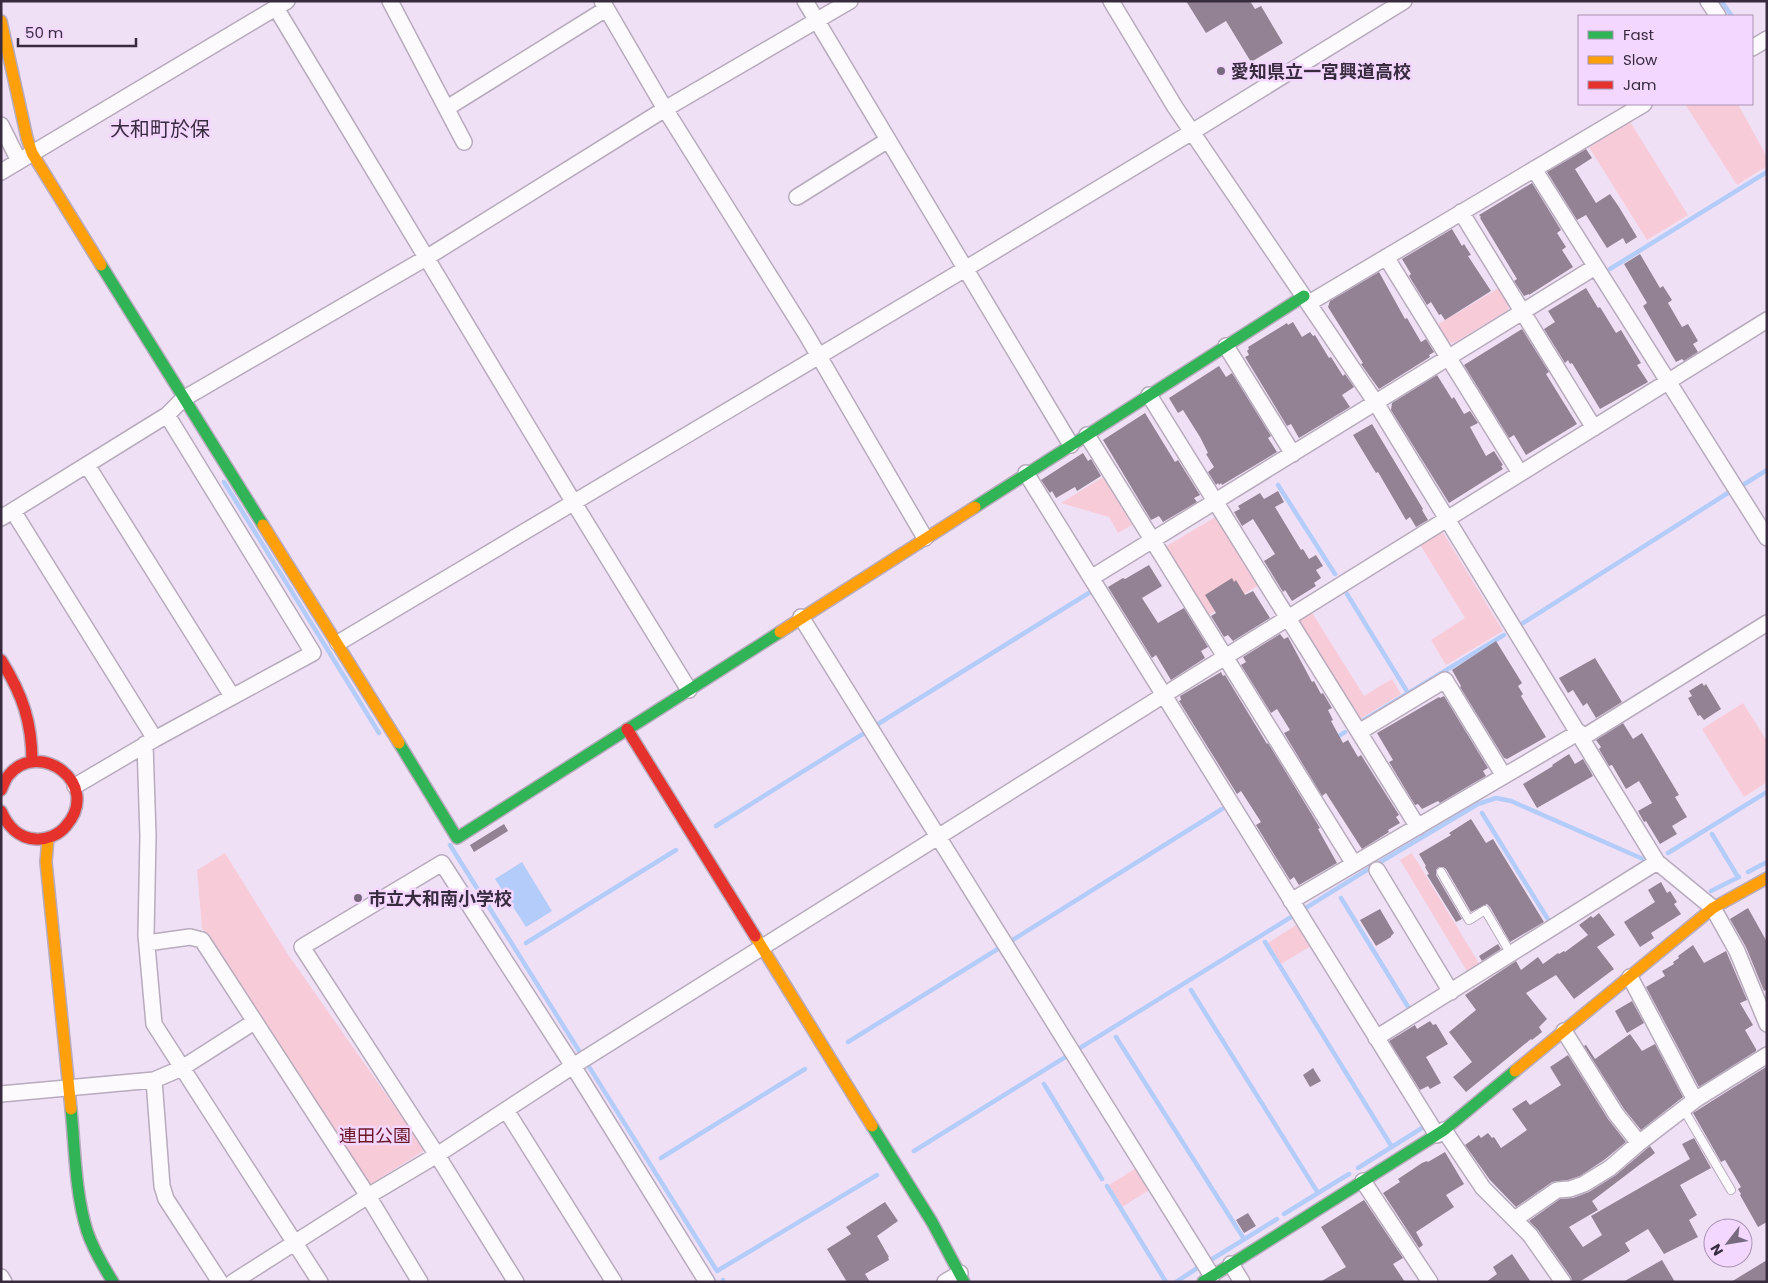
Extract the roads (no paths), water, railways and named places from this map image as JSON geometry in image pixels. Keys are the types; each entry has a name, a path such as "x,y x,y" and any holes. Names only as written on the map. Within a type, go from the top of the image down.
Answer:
{"street":[{"path":"390,1 464,142"},
{"path":"805,1 1071,445"},
{"path":"320,1282 154,1024 147,943 150,741 7,515 176,407 426,258 665,110 850,1"},
{"path":"1111,1 1192,132 1376,403 1658,862 1713,908 1737,951 1766,1020"},
{"path":"338,643 965,269 1404,1"},
{"path":"1708,1 1717,15"},
{"path":"1,172 282,5 426,258 689,690"},
{"path":"447,108 604,5 665,110 819,356 925,538"},
{"path":"1,21 32,153 313,653 150,741 75,786"},
{"path":"1753,47 1767,39"},
{"path":"176,407 338,643 457,838 1226,346 1386,257 1642,105"},
{"path":"1,124 19,160"},
{"path":"797,197 888,140"},
{"path":"1534,169 1767,538"},
{"path":"1461,212 1594,428"},
{"path":"1386,257 1520,474"},
{"path":"1091,578 1595,267"},
{"path":"234,1282 368,1196 437,1155 761,947 1767,320"},
{"path":"1226,346 1293,454"},
{"path":"1149,395 1418,827"},
{"path":"1087,435 1354,864"},
{"path":"87,465 232,696"},
{"path":"1026,474 1376,1038 1441,1133 1484,1188 1530,1235 1563,1282"},
{"path":"802,618 1073,1053 1207,1279 1441,1133 1713,908 1767,878"},
{"path":"1296,908 1354,864 1504,776 1581,735 1767,623"},
{"path":"1,660 25,703 32,729 32,762"},
{"path":"1359,732 1445,680 1504,776"},
{"path":"627,729 932,1222 962,1277 945,1282"},
{"path":"1,788 6,778 22,765 32,762 45,762 58,767 68,775 75,786 77,799 76,812 70,824 60,833 48,838 36,840 24,837 14,830 3,818"},
{"path":"48,838 46,862 79,1194 84,1222 97,1258 112,1282"},
{"path":"1376,1038 1658,862"},
{"path":"516,1282 437,1155 302,947 442,863 581,1061 707,1282"},
{"path":"1377,870 1451,992"},
{"path":"147,943 190,937 202,940 368,1196 420,1282"},
{"path":"1630,977 1695,1100"},
{"path":"1,1094 154,1080 182,1068 254,1022"},
{"path":"1564,1032 1616,1114 1639,1143"},
{"path":"1515,1219 1557,1190 1584,1184 1610,1168 1695,1100 1767,1055"},
{"path":"154,1080 162,1186 166,1199 220,1282"},
{"path":"506,1110 614,1282"},
{"path":"1363,1181 1430,1282"},
{"path":"1231,1264 1242,1282"},
{"path":"1,1277 4,1282"}],"lane":[{"path":"1441,872 1469,920 1485,910 1511,954"},
{"path":"1684,1110 1731,1190"}],"water":[{"path":"522,862 552,911 526,927 495,879"}],"waterway":[{"path":"1721,1 1731,15"},
{"path":"1610,269 1767,172"},
{"path":"1743,485 1767,470"},
{"path":"224,482 379,733"},
{"path":"1278,485 1335,574"},
{"path":"1523,623 1731,491"},
{"path":"878,724 1092,591"},
{"path":"1347,594 1408,693"},
{"path":"1364,720 1504,635"},
{"path":"716,826 866,732"},
{"path":"1336,738 1345,732"},
{"path":"1668,853 1767,792"},
{"path":"914,1151 1362,873 1478,804 1496,798 1511,801 1643,859"},
{"path":"1011,941 1222,809"},
{"path":"1482,813 1549,921"},
{"path":"1712,834 1738,877"},
{"path":"450,845 717,1271 877,1175"},
{"path":"526,943 676,850"},
{"path":"1748,872 1767,862"},
{"path":"1711,891 1739,877"},
{"path":"1341,898 1410,1010"},
{"path":"1265,942 1392,1147"},
{"path":"848,1042 1001,947"},
{"path":"1191,990 1318,1193"},
{"path":"1116,1037 1244,1239"},
{"path":"661,1158 805,1069"},
{"path":"1044,1084 1102,1179"},
{"path":"1358,1168 1422,1128"},
{"path":"1284,1214 1349,1174"},
{"path":"1107,1186 1166,1282"},
{"path":"1209,1261 1277,1219"},
{"path":"1176,1282 1199,1267"}],"place":[{"name":"愛知県立一宮興道高校","path":"1221,71"},
{"name":"市立大和南小学校","path":"358,898"}],"district":[{"name":"大和町於保","path":"160,129"}],"park label":[{"name":"連田公園","path":"375,1135"}]}
